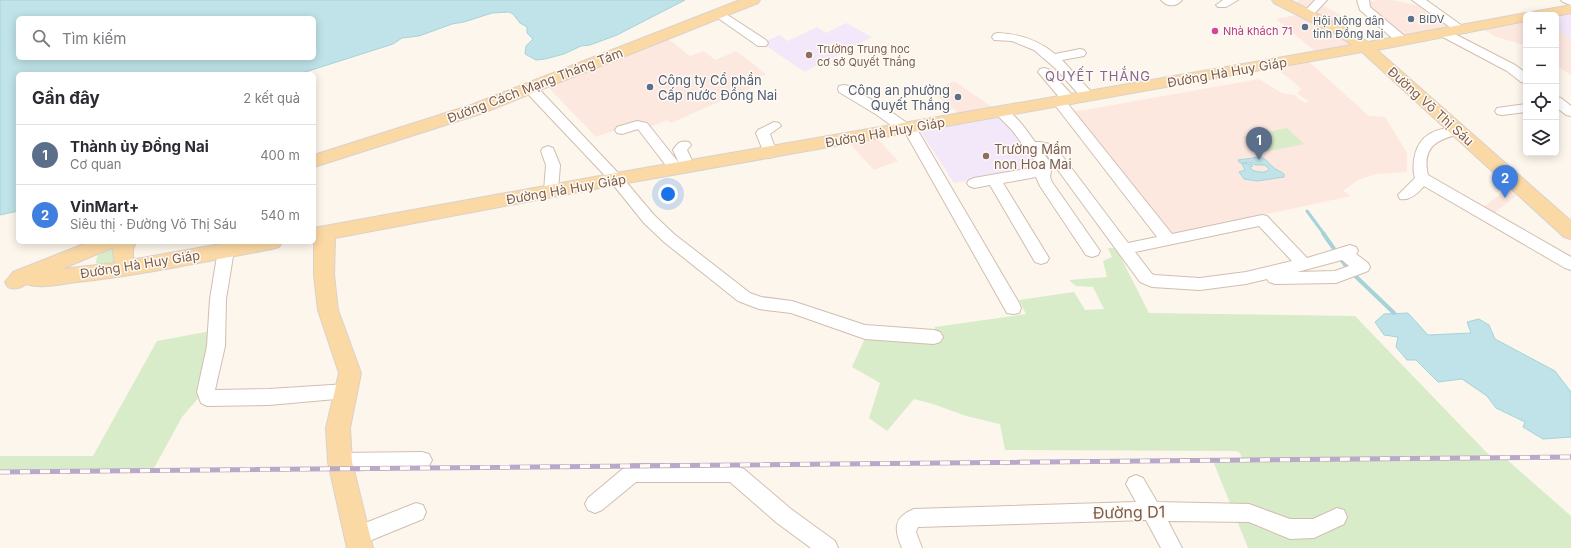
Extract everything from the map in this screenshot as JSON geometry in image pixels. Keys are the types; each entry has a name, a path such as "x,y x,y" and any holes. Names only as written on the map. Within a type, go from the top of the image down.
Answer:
{"main road":[{"name":"Đường Cách Mạng Tháng Tám","path":"316,160 461,115 531,89 752,0"},
{"name":"Đường Võ Thị Sáu","path":"1279,0 1346,34 1365,47 1571,232"},
{"path":"1554,12 1571,9"},
{"name":"Đường Hà Huy Giáp","path":"320,234 616,179 1402,41 1523,18"},
{"path":"320,234 328,310 349,368 350,377 338,428 340,462 359,542"},
{"path":"19,280 102,244"},
{"path":"103,272 96,270 92,265 92,258 97,250 104,244"},
{"path":"125,244 123,247 123,259 125,263 135,266"},
{"name":"Đường Hà Huy Giáp","path":"19,280 103,272 260,244"}],"street":[{"path":"1167,0 1171,2 1176,0"},
{"path":"1308,14 1321,0"},
{"path":"1362,0 1364,8 1402,41"},
{"path":"1418,0 1462,30"},
{"path":"1567,0 1571,2"},
{"path":"719,14 762,43"},
{"path":"1445,33 1510,68 1523,77"},
{"path":"998,37 1012,38 1028,42 1043,50 1053,58 1088,96"},
{"path":"1053,58 1080,53"},
{"path":"1044,72 1168,240"},
{"path":"863,86 847,91 907,128 1013,308"},
{"path":"531,89 616,179 649,220 668,238 751,301 792,307 865,332 934,337"},
{"path":"1560,102 1571,112"},
{"path":"1502,111 1523,108"},
{"path":"1001,112 1017,127 1032,147 1040,146 1048,148 1050,166 1125,249 1146,278 1158,283 1208,284 1246,278 1326,259 1347,252 1362,267 1336,277 1246,278"},
{"path":"622,130 636,125 642,126 682,168"},
{"path":"770,153 763,133 774,126"},
{"path":"1458,130 1444,133 1431,139 1421,161 1420,172 1422,178 1571,264"},
{"path":"682,168 680,150 684,146"},
{"path":"548,151 553,165 551,191"},
{"path":"974,182 1050,166"},
{"path":"1050,166 1043,177 1045,183 1092,251"},
{"path":"1405,195 1416,186 1422,178"},
{"path":"994,179 1041,258"},
{"path":"1125,249 1262,220 1304,264"},
{"path":"226,250 218,299 216,346 206,392 207,398 269,397 347,391"},
{"path":"340,462 422,460"},
{"path":"595,504 632,473 730,473 737,475 784,516 828,548"},
{"path":"1136,484 1172,548"},
{"name":"Đường D1","path":"912,548 905,528 906,525 914,518 1151,510 1249,513 1290,529 1314,528 1337,517"},
{"path":"359,542 416,512"}],"shaded area":[{"path":"1298,0 1319,0 1317,2 1350,20 1337,26 1293,5"},
{"name":"BIDV","path":"1392,0 1425,7 1456,28 1402,38 1366,6 1366,2"},
{"path":"1571,12 1571,39 1559,31 1559,14"},
{"name":"Hội Nông dân tỉnh Đồng Nai","path":"1302,14 1357,45 1317,53 1276,19"},
{"path":"1523,22 1523,45 1494,36 1483,29"},
{"name":"Trường Trung học cơ sở Quyết Thắng","path":"846,23 872,37 805,72 762,43 779,35 788,41 817,27 826,33"},
{"path":"1559,31 1571,39 1571,75 1559,67"},
{"name":"Công ty Cổ phần Cấp nước Đồng Nai","path":"667,38 690,56 704,51 715,60 736,51 766,74 750,82 755,86 671,123 667,120 648,128 633,124 596,137 547,86"},
{"path":"1308,61 1369,116 1385,117 1407,153 1407,172 1376,174 1358,180 1343,191 1351,196 1171,235 1071,111 1085,110 1259,79 1282,93 1295,95 1300,100 1307,103 1308,100 1297,93 1302,89 1275,67"},
{"name":"Công an phường Quyết Thắng","path":"954,81 995,109 961,115 932,92"},
{"name":"Trường Mầm non Hoa Mai","path":"1001,115 1014,128 1041,169 954,183 919,129"},
{"path":"876,137 898,161 874,170 848,142"},
{"path":"1513,184 1521,192 1492,215 1481,209"}],"green space":[{"path":"1287,128 1304,144 1260,153 1243,137"},
{"path":"118,244 119,262 100,267 96,263 98,255 107,247"},
{"path":"1108,248 1116,248 1149,313 1355,316 1490,456 1242,458 1240,453 1237,451 1005,450 1000,424 966,416 914,399 887,431 869,418 880,383 852,367 866,336 935,334 935,327 1026,314 1019,300 1074,292 1085,310 1104,309 1093,287 1076,286 1069,280 1107,277 1103,261 1112,257"},
{"path":"211,331 200,396 182,417 153,470 0,471 0,456 93,456 157,341"},
{"path":"1505,458 1571,516 1571,548 1248,548 1213,461"}],"water":[{"path":"0,0 685,0 617,35 590,45 581,46 564,54 536,60 525,54 526,46 533,39 527,33 527,27 520,23 513,14 509,12 492,13 464,22 452,24 419,36 402,38 393,44 305,72 16,72 16,211 0,215"},
{"path":"1260,157 1284,174 1284,177 1257,181 1244,179 1239,172 1245,170 1242,164 1246,163 1240,163 1238,160","holes":["1246,163 1265,165 1269,169 1268,171 1264,172 1252,170 1250,167 1253,166 1252,164 1248,165"]},
{"path":"1408,313 1428,335 1471,333 1467,322 1479,319 1489,325 1495,339 1555,371 1571,392 1571,437 1543,439 1523,427 1525,422 1496,408 1487,396 1462,379 1438,382 1416,360 1407,360 1396,347 1398,337 1384,335 1375,322 1384,314"}],"waterway":[{"path":"1307,211 1324,234"},
{"path":"1323,233 1348,269 1394,313"}],"railway":[{"path":"0,472 1571,457"}],"place":[{"name":"BIDV","path":"1411,19"},
{"name":"Hội Nông dân tỉnh Đồng Nai","path":"1305,27"},
{"name":"Nhà khách 71","path":"1215,31"},
{"name":"Trường Trung học cơ sở Quyết Thắng","path":"809,55"},
{"name":"Công ty Cổ phần Cấp nước Đồng Nai","path":"650,87"},
{"name":"Công an phường Quyết Thắng","path":"958,97"},
{"name":"Trường Mầm non Hoa Mai","path":"986,156"},
{"name":"Thành ủy Đồng Nai","path":"1259,160"},
{"name":"VinMart+","path":"1505,198"}],"district":[{"name":"QUYẾT THẮNG","path":"1098,76"}]}
